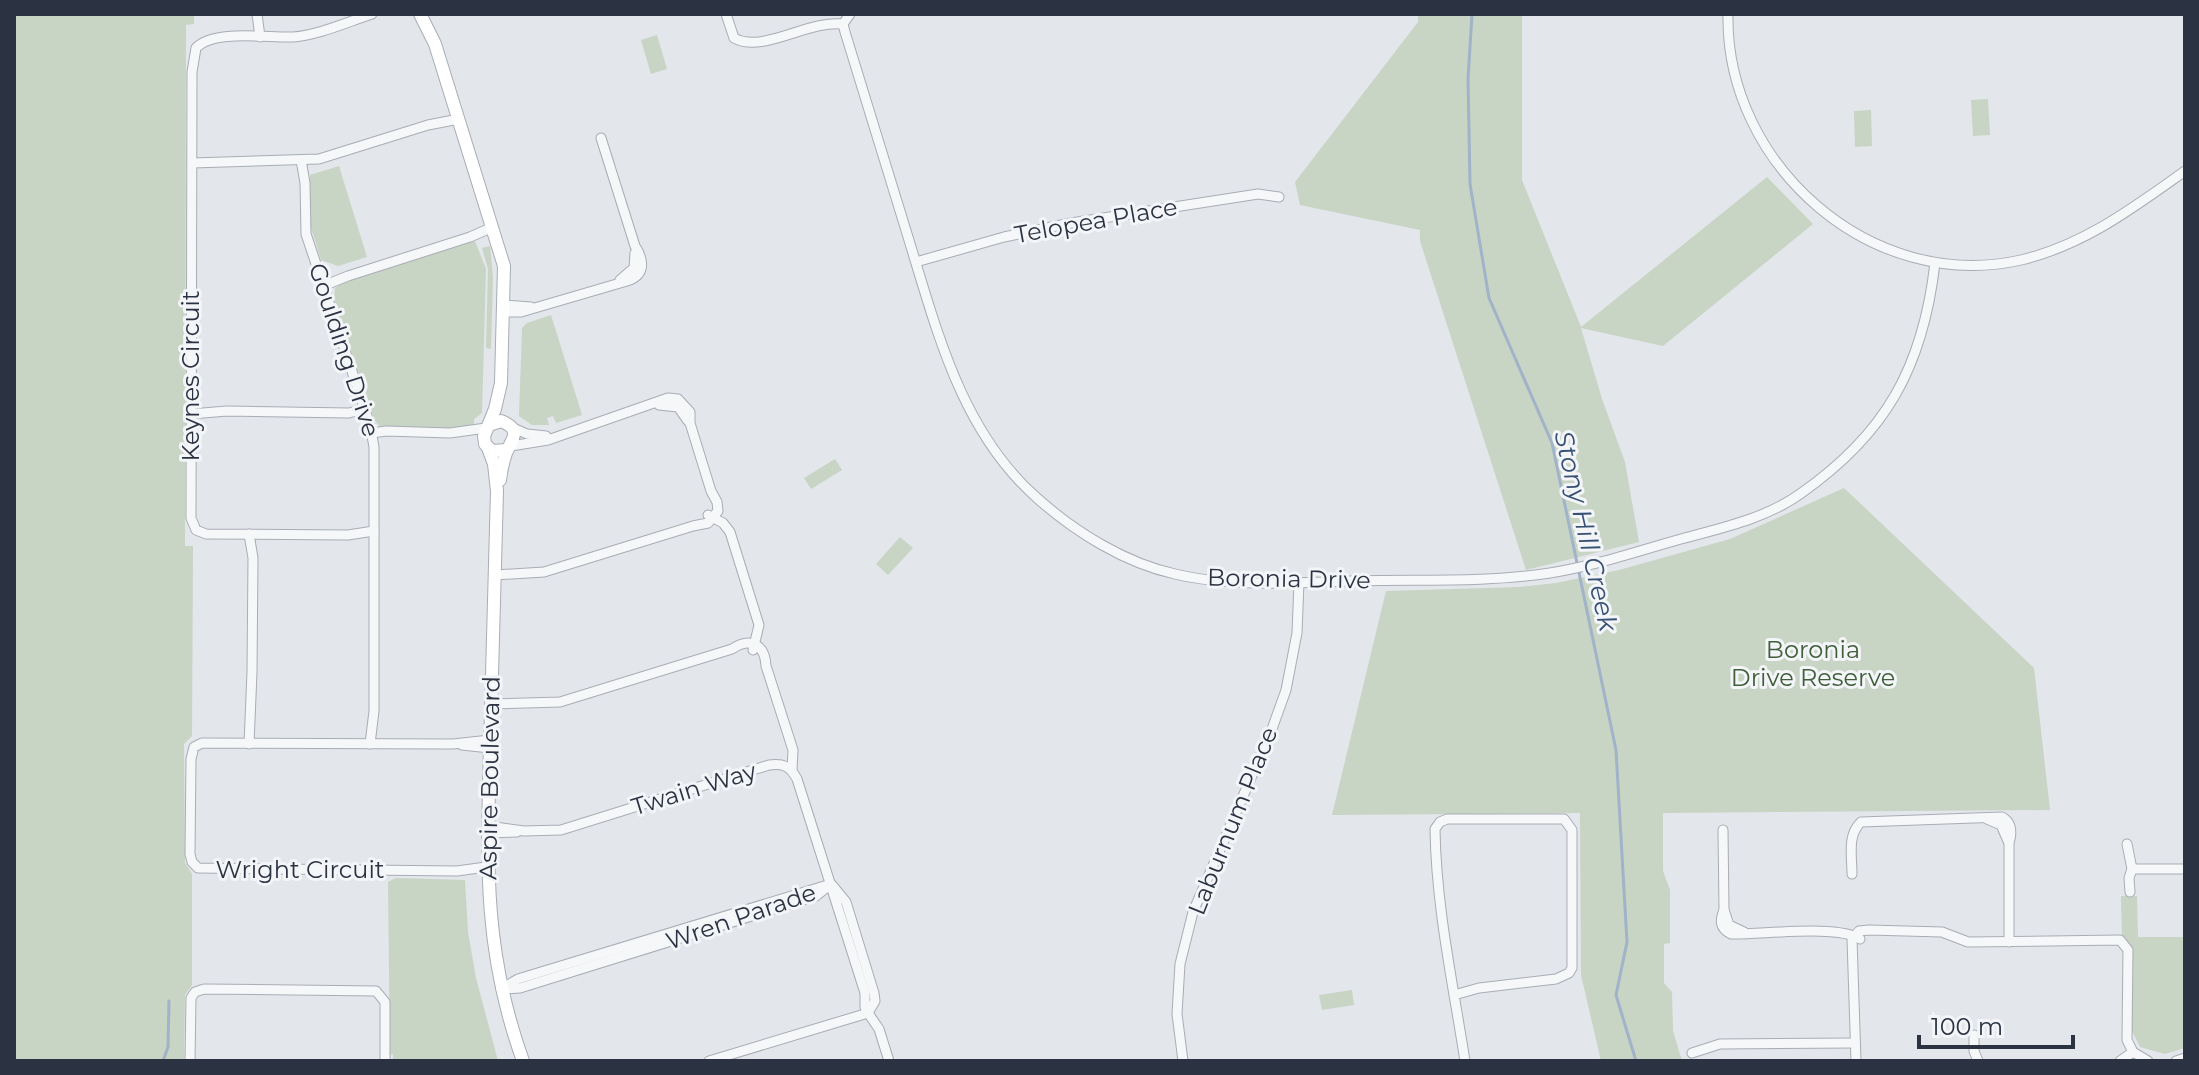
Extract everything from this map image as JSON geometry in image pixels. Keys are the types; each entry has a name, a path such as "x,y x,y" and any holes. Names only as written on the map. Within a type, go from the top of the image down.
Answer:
{"street":[{"path":"255,37 256,14"},
{"name":"Keynes Circuit","path":"372,14 300,36 222,37 207,34 195,39 189,51 192,67 193,526 206,534 374,535"},
{"path":"420,14 435,44"},
{"path":"430,14 435,44 504,266 501,383 514,437 509,448"},
{"path":"726,14 734,38 753,44 823,23 843,24 850,14"},
{"path":"1728,14 1734,72 1753,127 1791,183 1815,206 1875,245 1935,263 1979,265 2018,261 2089,236 2185,171"},
{"name":"Boronia Drive","path":"843,24 951,371 970,414 1004,464 1044,504 1096,541 1175,574 1228,580 1299,582 1494,579 1553,572 1592,563 1758,516 1796,497 1835,468 1864,441 1901,387 1920,344 1935,263"},
{"path":"192,160 324,158 458,116"},
{"path":"504,309 534,307 616,282 634,268 635,246 601,138"},
{"name":"Goulding Drive","path":"305,160 305,228 373,436 374,744"},
{"name":"Telopea Place","path":"916,262 1004,237 1071,223 1258,194 1279,197"},
{"path":"322,284 494,230"},
{"path":"487,446 484,436 501,383"},
{"path":"450,433 497,452 543,441 652,406 668,404 678,407 690,423 711,491 711,517"},
{"path":"191,411 349,413 364,405"},
{"path":"373,436 450,433 488,426 497,421 537,436 554,436"},
{"name":"Aspire Boulevard","path":"487,446 494,464 497,491 487,871 491,932 501,989 523,1061"},
{"name":"Aspire Boulevard","path":"497,491 509,448"},
{"path":"495,572 544,572 693,526 711,517"},
{"path":"711,517 730,532 759,625 754,647"},
{"path":"252,744 253,534"},
{"name":"Laburnum Place","path":"1183,1061 1177,1014 1180,964 1193,912 1286,690 1297,633 1299,582"},
{"path":"491,701 560,702 732,649 742,643 764,652 789,741 788,768"},
{"name":"Wright Circuit","path":"487,871 196,867 190,854 192,750 202,743 490,744"},
{"name":"Twain Way","path":"487,829 561,830 769,765 788,768 797,779 831,884 846,902 874,993 875,1001 866,1010"},
{"path":"1454,992 1549,978 1565,970 1571,952 1572,830 1564,819 1460,821 1443,828 1437,849 1437,882 1454,992 1465,1061"},
{"path":"1852,874 1851,838 1861,822 1987,819 2001,825 2009,843 2009,942"},
{"path":"1723,830 1724,910 1729,925 1737,930 1857,936 1882,932 1942,932 1968,942 2092,941 2117,946 2126,966 2127,1040 2133,1052 2148,1061"},
{"path":"2127,844 2132,869 2130,892"},
{"path":"2132,869 2185,869"},
{"name":"Wren Parade","path":"501,989 520,988 816,896 831,884"},
{"path":"1856,1061 1854,957 1857,936"},
{"path":"190,1061 191,998 198,990 367,989 380,993 385,1002 385,1061"},
{"path":"709,1061 866,1010 879,1029 889,1061"},
{"path":"1974,1035 1974,1051 1978,1061"},
{"path":"1692,1053 1720,1044 1854,1043"},
{"path":"2120,1061 2133,1052"},
{"path":"2176,1061 2185,1058"}],"green space":[{"path":"14,14 194,14 194,24 186,25 185,546 193,546 192,736 184,744 185,863 192,874 192,985 185,995 184,1061 14,1061"},
{"path":"1418,14 1522,14 1522,180 1581,327 1767,177 1813,224 1663,346 1581,328 1625,462 1639,542 1526,570 1420,241 1420,230 1300,205 1295,182 1418,22"},
{"path":"657,35 667,69 651,74 641,40"},
{"path":"1988,99 1990,135 1973,136 1971,100"},
{"path":"1871,110 1872,146 1855,147 1854,111"},
{"path":"339,166 367,257 338,266 321,260 311,228 310,175"},
{"path":"475,241 486,269 482,413 474,419 474,426 461,429 381,428 375,421 334,300 335,288 343,282"},
{"path":"490,246 493,278 491,349 486,348 488,269 482,248"},
{"path":"551,315 582,415 556,423 553,416 547,418 549,425 532,425 519,416 522,328 527,323"},
{"path":"835,459 842,470 811,489 804,478"},
{"name":"Boronia Drive Reserve","path":"1844,488 2034,668 2050,810 1663,813 1663,871 1670,890 1670,943 1664,944 1664,983 1672,992 1673,1031 1682,1061 1601,1061 1581,975 1580,813 1332,815 1386,591 1519,587 1619,570 1730,539"},
{"path":"900,537 913,548 888,575 876,564"},
{"path":"396,878 465,880 468,932 476,978 498,1061 393,1061 393,1054 390,1055 388,882"},
{"path":"2121,896 2137,896 2138,937 2185,937 2185,1048 2165,1054 2140,1047 2131,1029 2131,952 2122,938"},
{"path":"1352,990 1354,1005 1322,1010 1319,995"}],"waterway":[{"name":"Stony Hill Creek","path":"1472,14 1468,79 1470,184 1489,298 1552,443 1616,750 1627,942 1616,995 1636,1061"},
{"path":"163,1061 168,1047 169,1001"}]}
